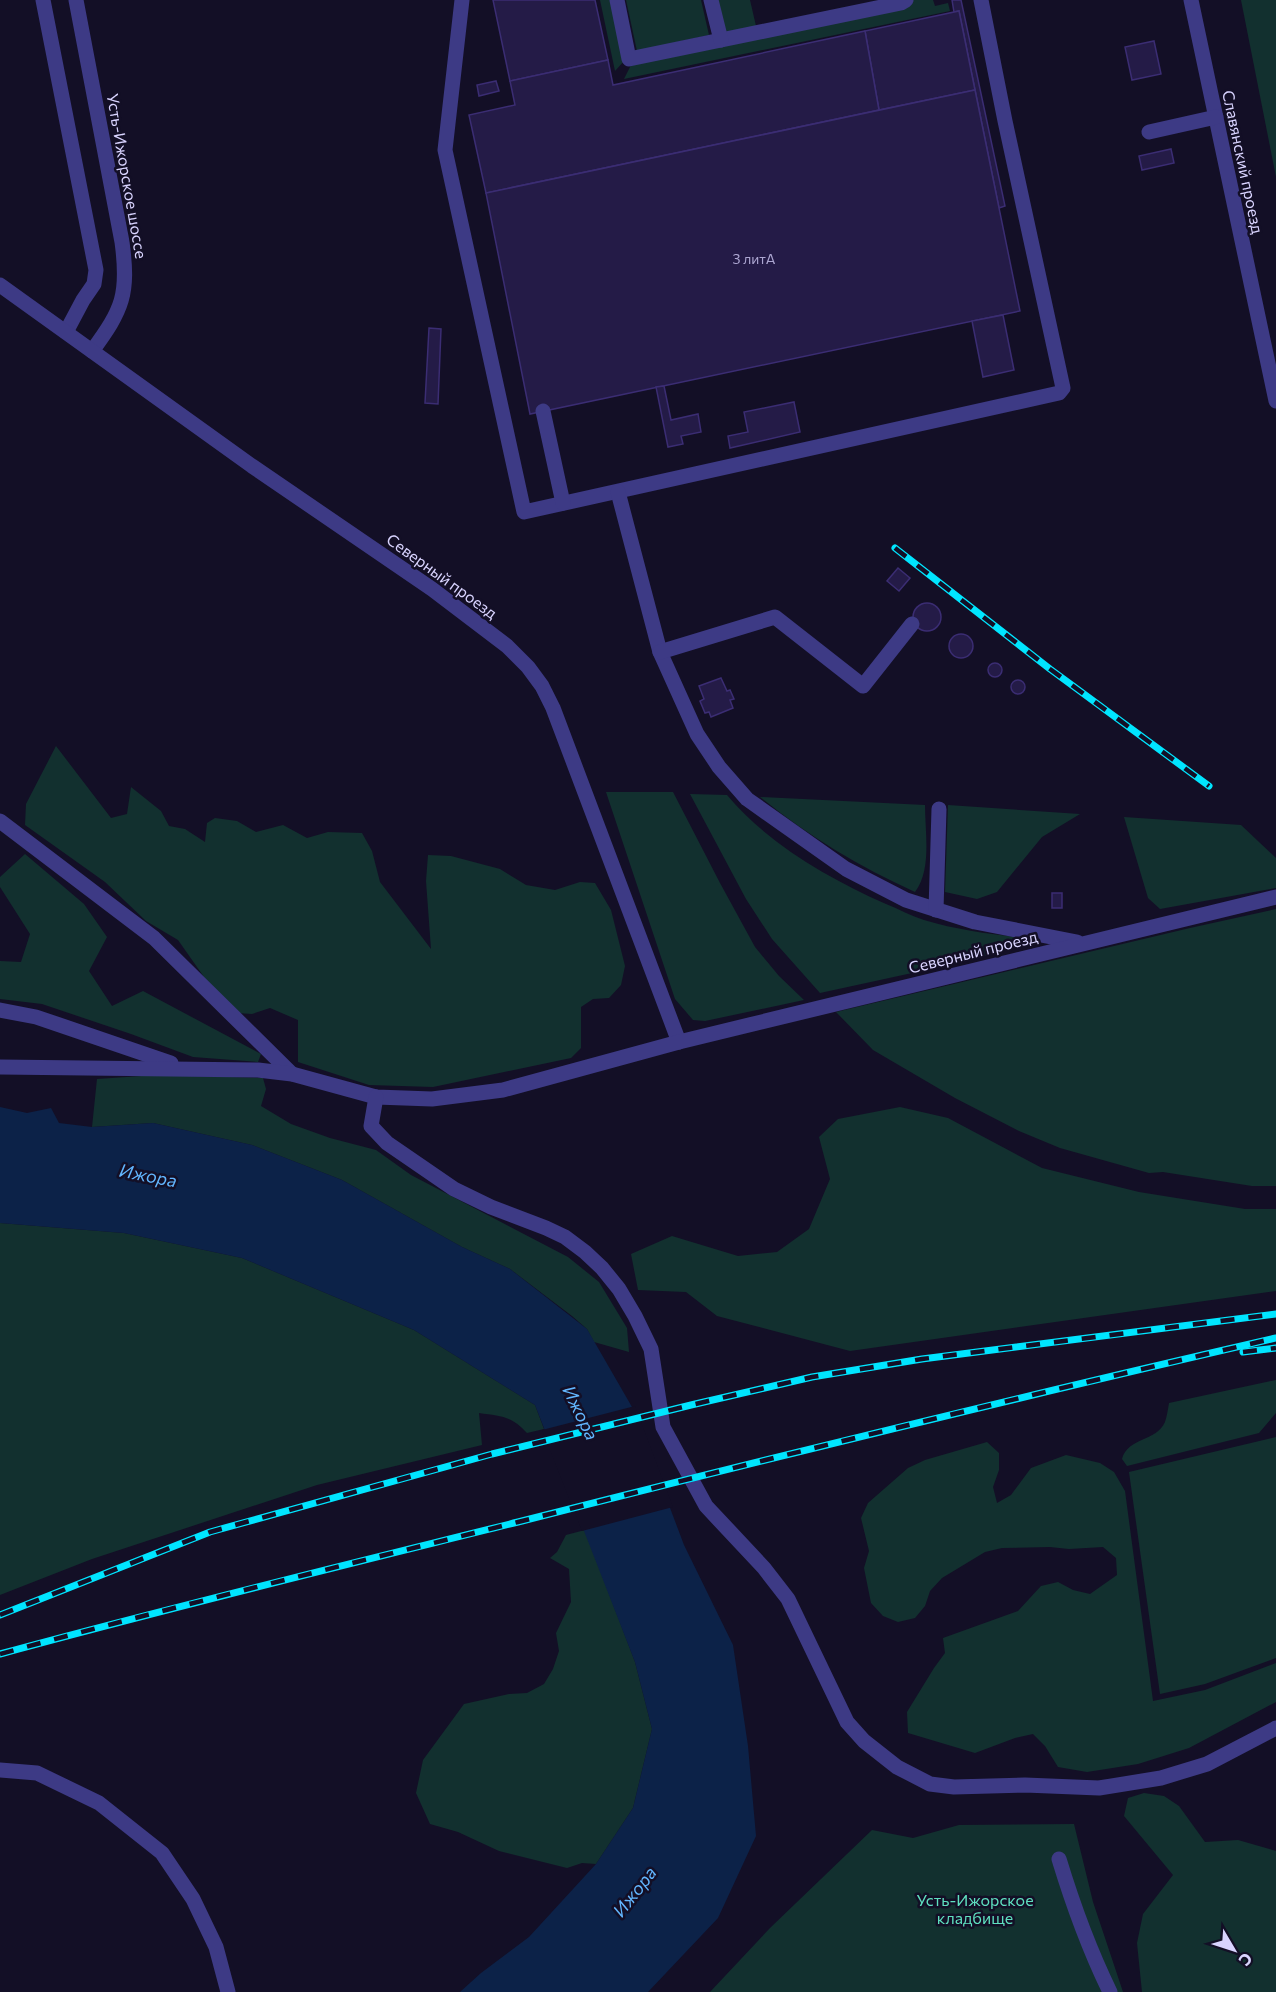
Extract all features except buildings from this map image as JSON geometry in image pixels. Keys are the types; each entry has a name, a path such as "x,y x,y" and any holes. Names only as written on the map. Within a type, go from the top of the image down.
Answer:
{"street":[{"path":"43,0 95,259 94,285 66,332"},
{"name":"Усть-Ижорское шоссе","path":"76,0 125,266 120,306 113,321 92,351"},
{"path":"462,0 445,150 524,512 1062,391 981,0"},
{"path":"617,0 629,59 901,3 906,0"},
{"path":"711,0 721,40"},
{"name":"Славянский проезд","path":"1191,0 1276,401"},
{"path":"1149,132 1215,117"},
{"name":"Северный проезд","path":"0,285 252,466 432,590 507,646 528,667 542,686 553,708 679,1042"},
{"path":"43,316 72,309 83,300"},
{"path":"543,411 563,503"},
{"path":"618,492 660,652 696,734 719,767 747,799 846,869 906,900 975,922 1083,943"},
{"path":"660,652 775,617 862,686 912,624"},
{"path":"936,910 939,809"},
{"path":"2,826 154,938 292,1074"},
{"name":"Северный проезд","path":"0,1068 258,1070 292,1074 376,1097 432,1099 503,1090 679,1042 1276,897"},
{"path":"0,1010 36,1017 185,1068"},
{"path":"376,1097 371,1126 387,1143 454,1190 565,1238 602,1268 619,1289 651,1349 663,1427 706,1506 764,1568 788,1599 847,1722 864,1742 897,1767 930,1784 954,1787 1025,1785 1100,1788 1161,1778 1207,1764 1276,1728"},
{"path":"0,1770 37,1773 99,1803 162,1853 192,1899 216,1947 228,1992"},
{"path":"1059,1859 1093,1958 1110,1992"}],"green space":[{"path":"600,0 611,0 624,61 615,71"},
{"path":"626,0 701,0 709,35 637,51"},
{"path":"716,0 750,0 756,26 788,19 789,23 724,36"},
{"path":"908,0 933,0 935,6 948,3 950,11 624,79 632,63"},
{"path":"1241,0 1276,0 1276,177"},
{"path":"56,746 111,818 127,814 131,787 161,811 169,826 185,829 205,842 207,823 215,818 237,821 256,832 283,825 307,838 328,832 362,833 372,851 380,882 431,949 426,881 428,855 451,856 500,869 526,885 555,890 580,882 595,883 611,910 625,966 621,985 609,998 593,999 581,1007 581,1048 571,1058 433,1087 369,1085 298,1062 298,1020 270,1008 252,1014 237,1013 204,977 178,940 146,921 105,882 25,825 26,804"},
{"path":"606,792 673,792 755,947 779,976 804,1000 705,1021 693,1020 675,999"},
{"path":"690,794 727,795 761,829 800,858 842,883 886,904 936,923 1024,938 1024,944 972,960 820,993 772,939 746,899"},
{"path":"760,797 925,805 926,862 924,873 915,892 834,850"},
{"path":"948,805 1080,814 1042,837 997,892 977,899 945,892"},
{"path":"1124,817 1241,825 1276,858 1276,888 1160,909 1148,898"},
{"path":"25,854 84,904 107,937 89,971 112,1006 143,991 261,1054 258,1062 193,1057 42,1004 0,999 0,961 21,962 30,934 0,887 0,877"},
{"path":"1276,909 1276,1186 1252,1186 1163,1172 1149,1173 1060,1148 1019,1131 955,1098 873,1050 836,1012 1190,928"},
{"path":"156,1075 263,1078 266,1089 261,1106 291,1124 330,1138 376,1150 411,1175 568,1257 599,1282 627,1328 629,1352 594,1342 587,1329 510,1269 462,1247 342,1180 252,1145 153,1123 92,1127 97,1079"},
{"path":"900,1107 948,1118 1042,1168 1139,1192 1245,1209 1276,1209 1276,1291 850,1351 717,1316 686,1292 638,1290 631,1254 672,1236 738,1256 777,1252 809,1229 830,1179 819,1137 838,1119"},
{"path":"0,1223 124,1233 242,1258 414,1330 535,1405 544,1429 527,1433 511,1420 479,1413 482,1445 317,1485 92,1559 0,1595"},
{"path":"1276,1380 1276,1413 1259,1433 1127,1466 1122,1459 1130,1447 1161,1428 1165,1422 1169,1403"},
{"path":"1276,1437 1276,1658 1205,1684 1160,1694 1129,1472"},
{"path":"987,1442 999,1453 999,1470 993,1487 997,1503 1011,1495 1031,1468 1066,1455 1100,1463 1114,1472 1125,1491 1153,1701 1205,1690 1276,1663 1276,1702 1189,1748 1138,1764 1087,1772 1058,1767 1045,1746 1033,1734 1015,1738 975,1753 908,1733 907,1712 945,1653 943,1638 1018,1611 1041,1586 1058,1582 1073,1590 1090,1594 1117,1575 1116,1558 1103,1547 1002,1548 985,1552 942,1578 930,1591 925,1606 915,1618 898,1622 883,1616 871,1603 864,1568 869,1551 861,1518 868,1503 908,1468 925,1460"},
{"path":"585,1530 635,1662 652,1729 633,1808 596,1864 582,1863 567,1868 499,1851 458,1832 430,1824 416,1793 423,1760 464,1704 509,1694 527,1693 544,1684 553,1669 559,1651 556,1633 571,1602 569,1569 550,1558 557,1552 566,1535"},
{"path":"1144,1793 1164,1796 1179,1806 1205,1842 1238,1840 1276,1851 1276,1992 1142,1992 1137,1943 1143,1914 1173,1875 1124,1816 1128,1798"},
{"name":"Усть-Ижорское кладбище","path":"1074,1824 1093,1902 1123,1992 710,1992 770,1928 872,1830 913,1838 959,1825"}],"water":[{"name":"Ижора","path":"0,1107 27,1113 51,1108 59,1123 92,1127 153,1123 252,1145 342,1180 462,1247 510,1269 587,1329 632,1407 684,1545 733,1645 748,1746 756,1836 718,1918 648,1992 460,1992 529,1937 596,1864 633,1808 652,1729 635,1662 535,1405 414,1330 242,1258 124,1233 0,1223"}],"pier":[{"path":"635,1406 673,1507 582,1531 542,1430"}],"railway":[{"path":"895,548 1050,669 1209,786"},
{"path":"0,1615 210,1532 492,1454 691,1405 812,1377 922,1359 1276,1314"},
{"path":"0,1654 259,1586 802,1451 1276,1338"},
{"path":"1243,1352 1276,1348"}]}
